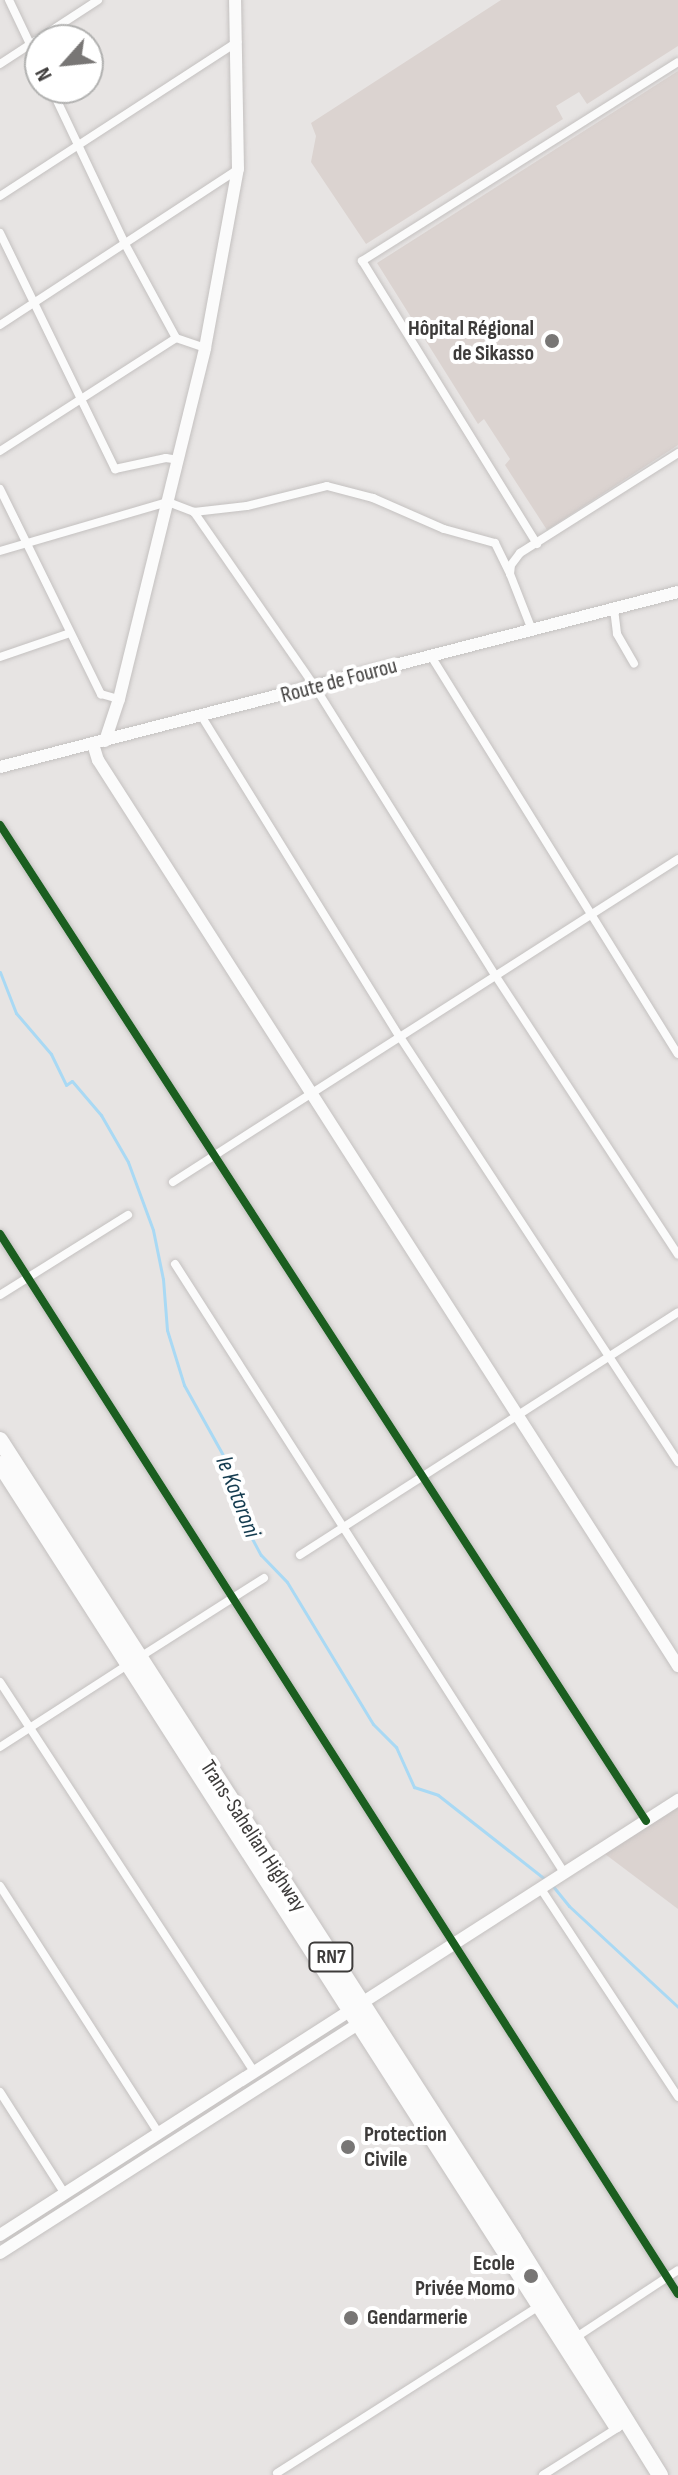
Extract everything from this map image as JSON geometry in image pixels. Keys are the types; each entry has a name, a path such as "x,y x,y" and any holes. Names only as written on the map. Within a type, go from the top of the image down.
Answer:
{"highway":[{"name":"Trans-Sahelian Highway","path":"0,1440 133,1661"},
{"name":"Trans-Sahelian Highway","path":"0,1464 133,1661 360,2014 574,2338 647,2475"},
{"name":"Trans-Sahelian Highway","path":"360,2014 539,2306 660,2475"}],"street":[{"path":"9,0 24,31"},
{"path":"61,24 98,0"},
{"path":"235,0 238,169 205,348 119,699 99,743 98,760 678,1666"},
{"path":"0,196 237,42"},
{"path":"0,64 24,48"},
{"path":"537,544 362,261 678,62"},
{"path":"58,104 125,244 176,338 205,348"},
{"path":"0,325 238,169"},
{"path":"0,233 115,469 166,458 178,460"},
{"path":"0,451 176,338"},
{"path":"510,574 511,565 520,553 678,453"},
{"path":"0,551 168,502 194,512 247,506 327,486 373,498 444,529 495,543 532,630"},
{"path":"0,489 101,694 119,699"},
{"path":"194,512 315,687 495,975 678,1255"},
{"name":"Route de Fourou","path":"0,767 614,609 676,597"},
{"path":"614,609 617,634 634,663"},
{"path":"0,657 70,633"},
{"path":"431,656 678,1054"},
{"path":"202,717 400,1037 611,1355 678,1462"},
{"path":"0,825 646,1821"},
{"path":"173,1182 678,859"},
{"path":"0,1295 128,1215"},
{"path":"0,1234 678,2294"},
{"path":"175,1264 345,1527 562,1876"},
{"path":"300,1555 678,1312"},
{"path":"0,1747 264,1578"},
{"path":"0,1682 254,2072"},
{"path":"0,2253 360,2014 454,1944 678,1800"},
{"path":"0,1886 159,2134"},
{"path":"541,1889 678,2097"},
{"path":"0,2235 254,2072 360,2014"},
{"path":"0,2092 65,2194"},
{"path":"574,2338 678,2270"},
{"path":"277,2473 539,2306"},
{"path":"543,2475 622,2425"}],"shaded area":[{"path":"501,0 678,0 678,46 587,104 579,92 556,106 563,119 366,244 311,162 316,136 311,123"},
{"name":"Hôpital Régional de Sikasso","path":"678,71 678,445 547,530 505,465 510,459 484,419 478,424 377,263"},
{"path":"678,1807 678,1909 605,1854"}],"waterway":[{"name":"le Kotoroni","path":"0,972 16,1013 51,1054 66,1085 72,1081 101,1115 128,1162 153,1230 163,1279 167,1330 184,1385 229,1466 244,1500 248,1531 261,1555 287,1582 373,1724 396,1747 414,1787 438,1795 546,1880"},
{"name":"le Kotoroni","path":"552,1885 569,1906 678,2007"}],"cycle path":[{"path":"0,825 646,1821"},
{"path":"0,1234 678,2294"}],"place":[{"name":"Hôpital Régional de Sikasso","path":"552,341"},
{"name":"Protection Civile","path":"348,2147"},
{"name":"Ecole Privée Momo","path":"531,2276"},
{"name":"Gendarmerie","path":"351,2318"}]}
